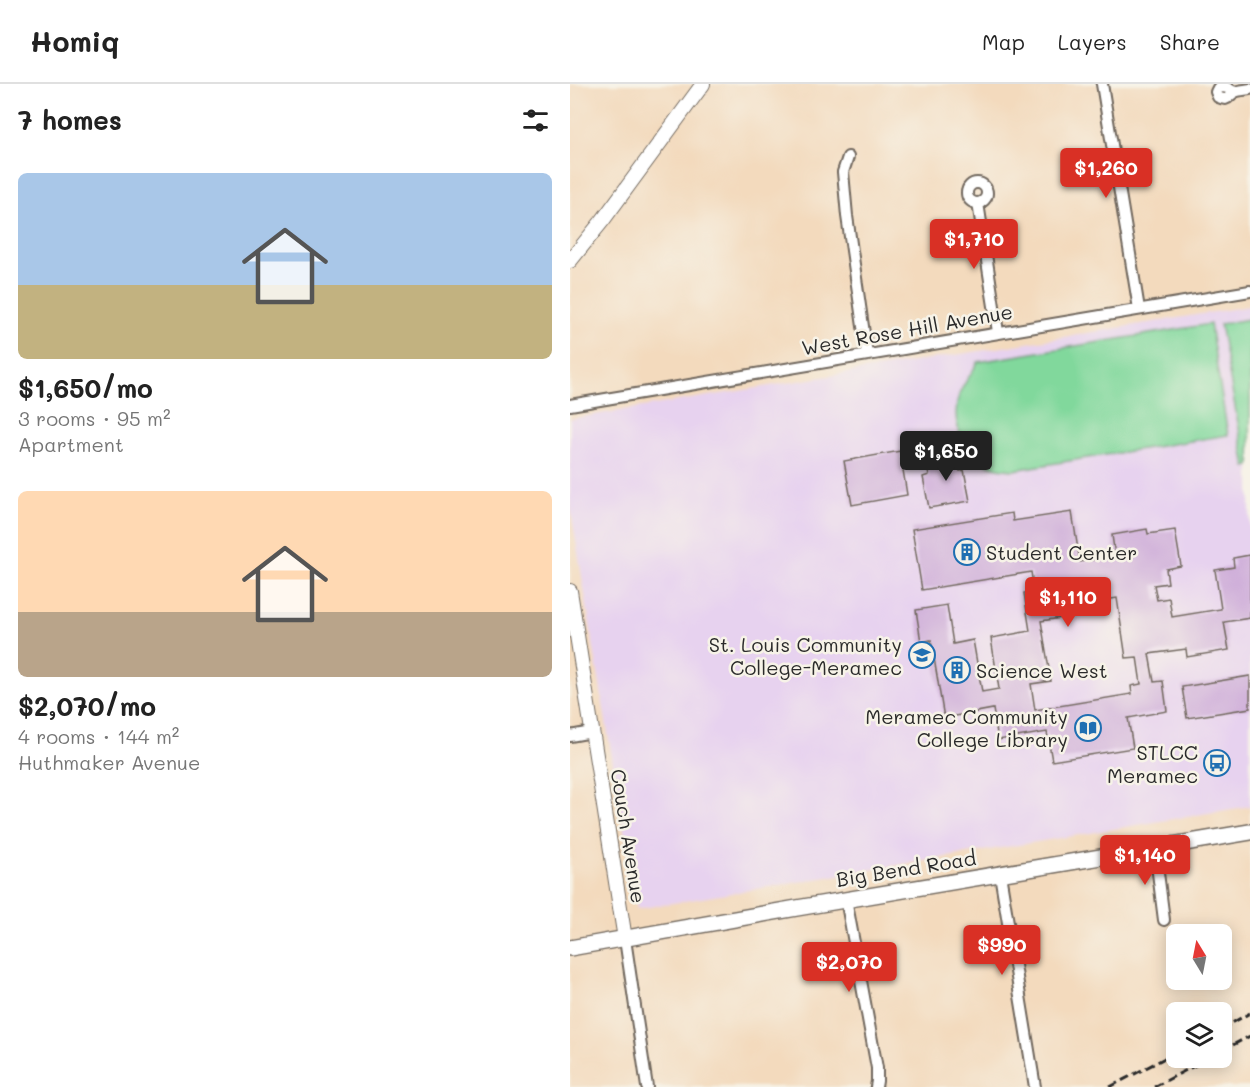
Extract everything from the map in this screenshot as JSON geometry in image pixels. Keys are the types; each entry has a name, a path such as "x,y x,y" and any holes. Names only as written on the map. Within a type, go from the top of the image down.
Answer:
{"main road":[{"name":"Big Bend Road","path":"570,948 846,899 1250,832"}],"street":[{"path":"570,261 703,84"},
{"path":"1102,84 1139,309"},
{"path":"1234,92 1250,89"},
{"path":"848,157 843,172 847,216 867,354"},
{"path":"978,203 998,332"},
{"name":"West Rose Hill Avenue","path":"570,405 1250,291"},
{"name":"Couch Avenue","path":"570,591 647,1087"},
{"path":"570,736 592,732"},
{"path":"1155,849 1164,920"},
{"path":"1000,874 1035,1087"},
{"path":"846,899 877,1068 878,1086"}],"shaded area":[{"name":"St. Louis Community College-Meramec","path":"1250,306 1250,806 637,909 570,504 570,419"}],"green space":[{"path":"1250,319 1250,466 1246,467 1220,324"},
{"path":"1210,324 1228,435 1014,470 994,467 981,461 966,446 961,436 956,416 959,395 978,362"}],"building":[{"path":"900,451 907,495 852,505 844,461"},
{"path":"957,454 960,471 964,470 970,501 929,508 923,477 929,475 926,460"},
{"path":"1072,512 1080,562 1115,556 1112,535 1147,529 1148,534 1175,530 1181,566 1166,569 1168,583 1154,585 1157,600 1169,598 1172,617 1221,609 1215,570 1234,567 1233,558 1250,555 1250,618 1224,622 1229,650 1187,657 1186,649 1149,654 1154,682 1163,681 1167,711 1128,718 1133,748 1052,761 1047,732 998,740 993,709 944,718 931,640 921,642 916,610 947,605 953,644 973,640 982,692 999,689 991,638 1030,631 1024,593 1034,591 1031,572 922,590 912,529 1012,513 1013,521","holes":["1083,583 1087,603 1117,598 1126,658 1137,657 1141,684 1131,686 1132,694 1035,710 1031,684 1051,681 1041,621 1061,618 1055,587"]},
{"path":"1250,676 1250,708 1187,718 1182,687"}],"railway":[{"path":"1232,1023 1250,1013"},
{"path":"1232,1045 1250,1036"},
{"path":"1110,1087 1166,1057"},
{"path":"1154,1087 1190,1068"}],"place":[{"name":"Student Center","path":"967,552"},
{"name":"St. Louis Community College-Meramec","path":"922,655"},
{"name":"Science West","path":"957,670"},
{"name":"Meramec Community College Library","path":"1088,728"},
{"name":"STLCC Meramec","path":"1217,763"}]}
